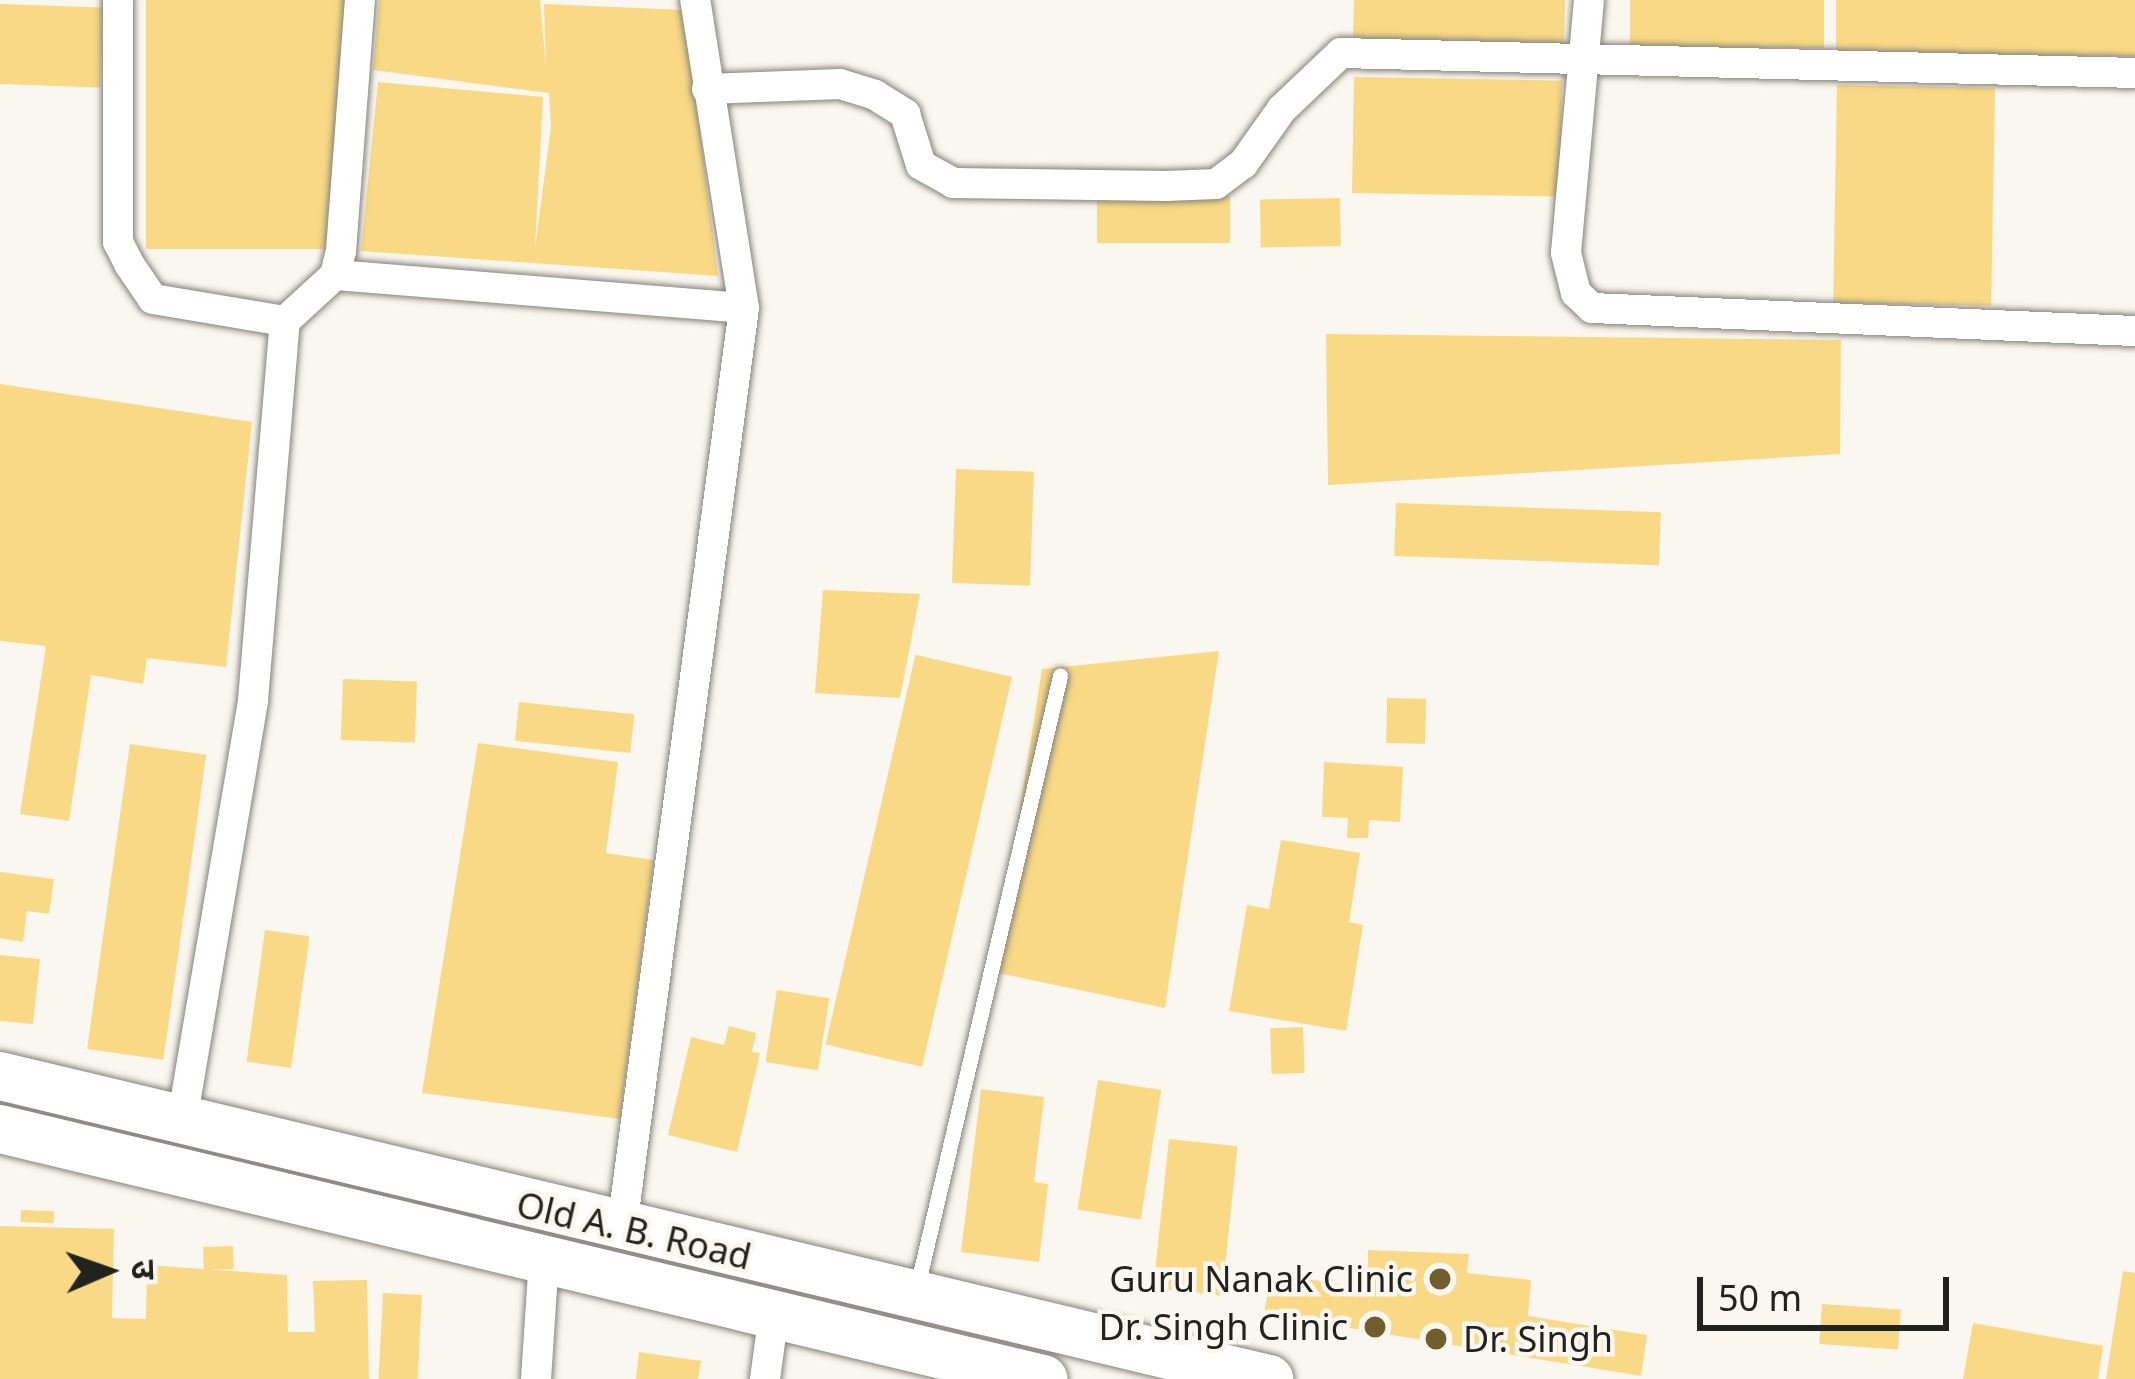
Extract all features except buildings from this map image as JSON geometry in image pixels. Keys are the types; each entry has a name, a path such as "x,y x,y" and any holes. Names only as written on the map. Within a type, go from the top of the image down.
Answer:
{"main road":[{"name":"Old A. B. Road","path":"0,1076 1269,1379"},
{"name":"Old A. B. Road","path":"0,1129 773,1313 947,1365 1043,1379"}],"street":[{"path":"118,0 118,242 129,264 153,299 285,321"},
{"path":"182,1121 253,700 285,321 335,274 360,0"},
{"path":"622,1227 744,308 695,0"},
{"path":"1588,0 1566,253 1576,293 1592,308 2135,331"},
{"path":"707,89 840,84 875,95 904,114 922,165 953,183 1166,186 1216,184 1243,164 1282,109 1341,52 2135,73"},
{"path":"335,274 744,308"},
{"path":"536,1379 544,1258"},
{"path":"765,1379 773,1313"}],"lane":[{"path":"915,1297 1060,676"}],"place":[{"name":"Guru Nanak Clinic","path":"1440,1279"},
{"name":"Dr. Singh Clinic","path":"1375,1327"},
{"name":"Dr. Singh","path":"1436,1339"}]}
